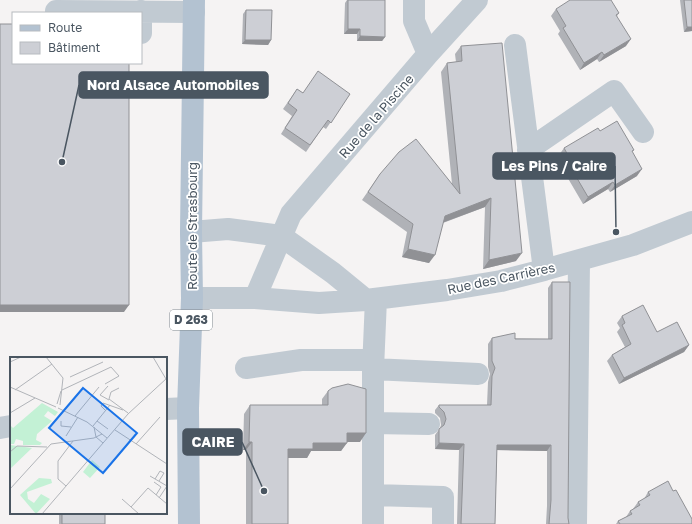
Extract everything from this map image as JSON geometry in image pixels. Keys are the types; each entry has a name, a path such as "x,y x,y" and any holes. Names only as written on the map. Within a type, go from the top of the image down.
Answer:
{"main road":[{"name":"Route de Strasbourg","path":"189,524 188,408 192,298 191,232 194,6"}],"street":[{"path":"414,0 414,22 428,54"},
{"name":"Rue de la Piscine","path":"255,298 291,214 428,54 477,0"},
{"path":"56,11 141,11 194,6"},
{"path":"515,45 544,270"},
{"path":"528,150 614,91 643,132"},
{"name":"Rue des Carrières","path":"192,298 255,298 319,303 371,300 501,281 633,245 692,222"},
{"path":"191,232 228,229 281,236 371,300 373,364 373,524"},
{"name":"Rue des Carrières","path":"633,245 692,238"},
{"path":"576,524 578,261"},
{"path":"246,368 306,360 373,364 478,374"},
{"path":"167,409 188,408"},
{"path":"373,423 429,424"},
{"path":"0,428 10,426"},
{"path":"373,495 443,496 443,524"}],"building":[{"path":"348,0 385,0 385,37 360,36 360,29 348,29"},
{"path":"570,0 611,0 619,13 616,15 631,39 604,55 602,52 584,63 563,28 566,26 556,9"},
{"path":"684,0 692,0 692,27 687,27"},
{"path":"246,10 272,10 271,40 245,40"},
{"path":"0,24 12,24 12,64 129,64 129,305 0,305"},
{"path":"502,43 522,253 489,260 491,198 445,216 435,255 408,249 413,224 368,192 380,174 399,152 416,139 460,194 447,63 462,61 461,46"},
{"path":"318,71 350,94 331,123 328,120 310,145 285,128 297,110 288,103 297,89 303,93"},
{"path":"617,121 634,150 632,151 642,169 615,185 613,182 588,197 571,168 574,166 564,148 598,128 600,131"},
{"path":"552,282 570,282 569,524 549,524 551,500 551,445 497,445 495,524 461,524 464,444 439,443 439,429 444,425 446,419 444,412 439,405 491,405 492,376 495,368 492,361 492,338 515,333 515,339 552,339"},
{"path":"643,305 657,332 677,322 689,345 624,378 612,355 631,344 622,325 625,323 622,316"},
{"path":"348,384 366,389 366,433 347,433 347,443 313,443 313,449 288,449 288,524 252,524 252,442 249,442 250,405 328,405 328,391 332,388"},
{"path":"668,481 673,491 676,490 692,519 692,524 620,524 618,521 632,514 630,511 640,505 638,502 650,495 648,492"},
{"path":"62,514 105,514 105,524 62,524"}],"place":[{"name":"Nord Alsace Automobiles","path":"62,162"},
{"name":"Les Pins / Caire","path":"616,232"},
{"name":"CAIRE","path":"264,491"}]}
